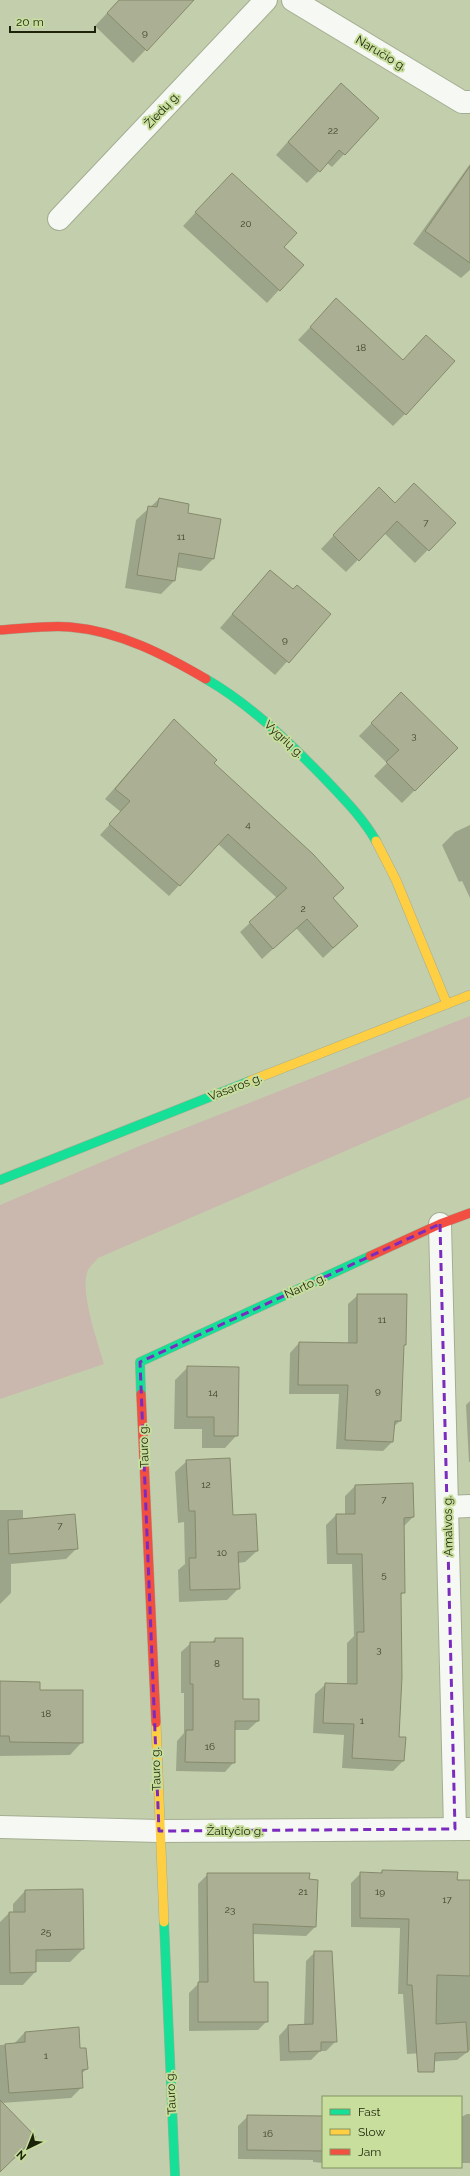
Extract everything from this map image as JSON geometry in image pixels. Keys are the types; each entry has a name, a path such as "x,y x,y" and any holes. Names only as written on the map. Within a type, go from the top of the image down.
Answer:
{"street":[{"name":"Žiedų g.","path":"59,219 266,0"},
{"name":"Naručio g.","path":"293,0 462,102 470,102"},
{"name":"Vygrių g.","path":"0,630 77,628 112,635 144,646 203,675 263,719 287,740 328,782 368,828 394,875 447,1004"},
{"name":"Vasaros g.","path":"0,1180 470,995"},
{"name":"Narto g.","path":"140,1362 440,1224 470,1213"},
{"name":"Amalvos g.","path":"440,1224 447,1506 463,1829"},
{"name":"Tauro g.","path":"140,1362 175,2176"},
{"path":"447,1506 470,1506"},
{"name":"Žaltyčio g.","path":"0,1827 159,1831 463,1829"}],"highlighted area":[{"path":"440,1224 455,1829 159,1831 140,1362"}],"shaded area":[{"path":"470,1016 470,1097 98,1258 88,1270 86,1290 90,1317 104,1364 0,1399 0,1205 142,1145"}],"building":[{"path":"119,0 194,0 147,51 107,13"},
{"path":"341,83 379,118 345,155 339,150 320,172 288,142"},
{"path":"470,166 470,263 425,231"},
{"path":"232,173 297,233 284,247 304,265 280,291 195,212"},
{"path":"336,298 403,360 426,335 455,361 406,415 310,327"},
{"path":"414,483 456,523 429,551 397,521 359,561 333,535 379,487 395,503"},
{"path":"159,498 189,504 188,513 221,519 214,559 179,553 175,581 137,575 148,506 157,507"},
{"path":"270,570 293,589 297,585 331,614 289,663 232,614"},
{"path":"401,692 458,748 415,791 386,762 399,750 371,723"},
{"path":"174,719 217,760 214,763 313,854 344,888 333,898 358,926 333,948 307,919 273,949 249,922 287,888 228,834 180,886 109,824 130,801 115,789"},
{"path":"357,1294 407,1294 406,1345 404,1345 401,1421 395,1421 393,1442 345,1440 348,1385 298,1385 299,1342 357,1343"},
{"path":"187,1366 239,1367 238,1436 214,1436 214,1417 187,1417"},
{"path":"230,1458 233,1515 256,1514 258,1551 238,1552 240,1589 190,1590 189,1558 196,1558 195,1511 189,1511 186,1460"},
{"path":"413,1483 414,1517 404,1518 405,1593 401,1593 402,1677 399,1737 406,1737 404,1761 352,1758 354,1724 323,1723 325,1683 357,1684 357,1632 364,1632 362,1554 337,1554 336,1514 355,1514 355,1485"},
{"path":"75,1514 78,1549 9,1554 8,1520"},
{"path":"215,1638 243,1638 243,1699 259,1699 259,1721 235,1721 235,1763 185,1762 186,1730 193,1730 193,1684 190,1684 190,1642 215,1642"},
{"path":"0,1681 40,1682 40,1690 83,1690 83,1743 10,1742 9,1736 0,1736"},
{"path":"382,1870 458,1872 457,1880 470,1880 470,1976 437,1975 436,2024 466,2022 468,2052 435,2053 434,2072 418,2072 412,1985 407,1985 409,1919 360,1918 360,1872 382,1873"},
{"path":"207,1873 310,1873 309,1879 318,1880 316,1927 253,1924 254,1982 268,1982 268,2022 198,2022 198,1982 208,1982"},
{"path":"83,1889 84,1949 36,1950 36,1972 10,1973 9,1912 25,1912 25,1890"},
{"path":"314,1951 332,1951 337,2042 321,2042 321,2051 289,2052 288,2025 313,2024"},
{"path":"79,2027 80,2048 86,2048 88,2069 82,2070 83,2088 9,2093 5,2044 25,2042 25,2032"},
{"path":"0,2100 36,2137 0,2172"},
{"path":"247,2115 322,2116 322,2151 247,2150"}],"traffic: fast":[{"path":"206,679 239,701 269,725 298,752 353,809 376,841"},
{"path":"0,1180 250,1081"},
{"path":"141,1394 140,1362 370,1256"},
{"path":"164,1922 175,2176"}],"traffic: slow":[{"path":"376,841 396,880 447,1004"},
{"path":"250,1081 470,995"},
{"path":"156,1723 164,1922"}],"traffic: jam":[{"path":"0,630 70,627 106,633 158,653 206,679"},
{"path":"370,1256 440,1224 470,1213"},
{"path":"141,1394 156,1723"}]}
